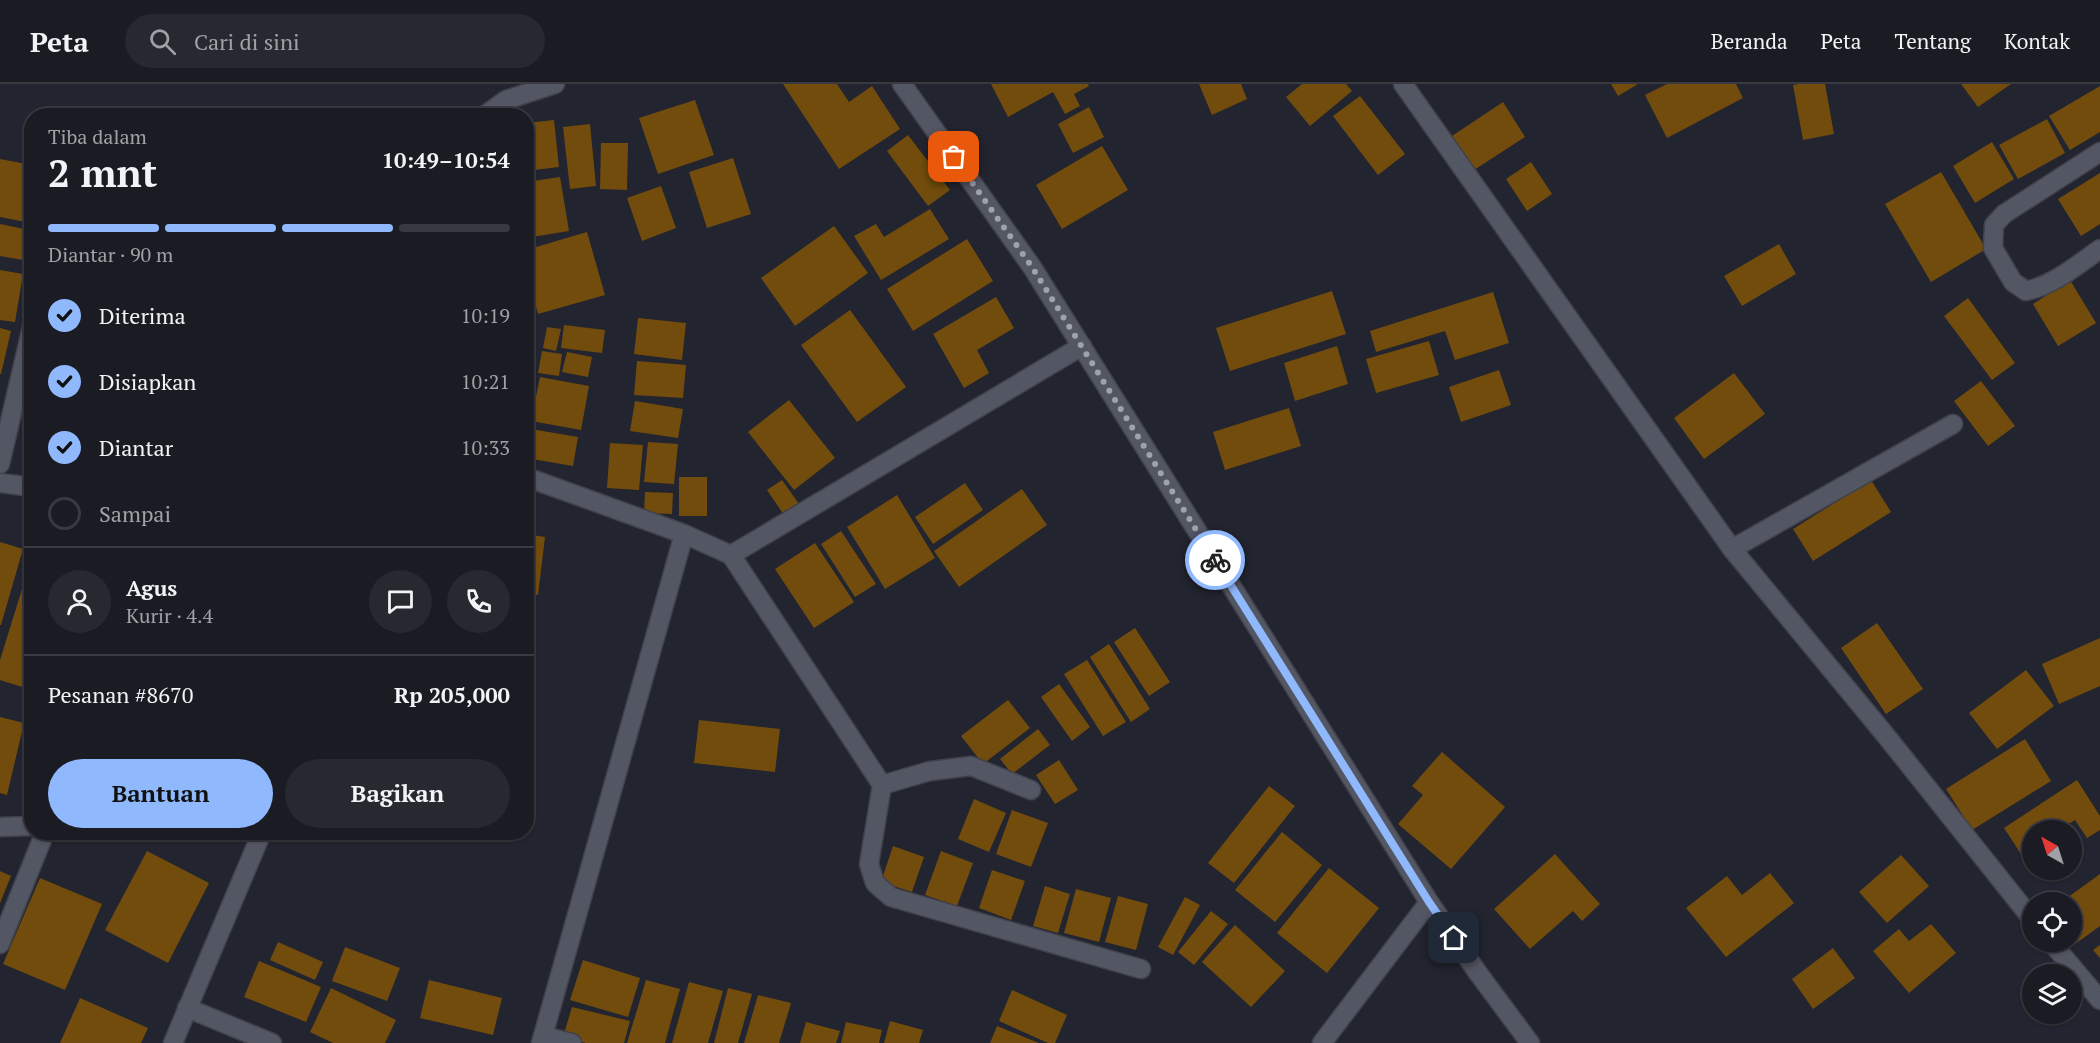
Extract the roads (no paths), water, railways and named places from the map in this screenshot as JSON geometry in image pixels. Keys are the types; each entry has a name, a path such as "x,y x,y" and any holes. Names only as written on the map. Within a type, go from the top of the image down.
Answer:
{"street":[{"path":"494,108 506,100 555,84"},
{"path":"902,84 1032,267 1429,902 1530,1043"},
{"path":"1403,84 1732,549 1887,737 2022,906"},
{"path":"2100,152 2004,214 1994,225 1993,234 1994,248 2013,282 2026,291 2040,288 2053,281 2100,249"},
{"path":"731,555 1082,346"},
{"path":"0,464 24,361"},
{"path":"1732,549 1953,424"},
{"path":"534,480 684,534 731,555 882,785 869,864 875,883 891,897 1141,969"},
{"path":"0,483 24,486"},
{"path":"572,1043 542,1040 684,534"},
{"path":"882,785 930,771 971,766 1031,790"},
{"path":"0,827 24,826"},
{"path":"0,944 42,840"},
{"path":"173,1043 259,840"},
{"path":"1322,1043 1429,902"},
{"path":"2059,952 2100,1000"},
{"path":"187,1008 272,1043"}]}
